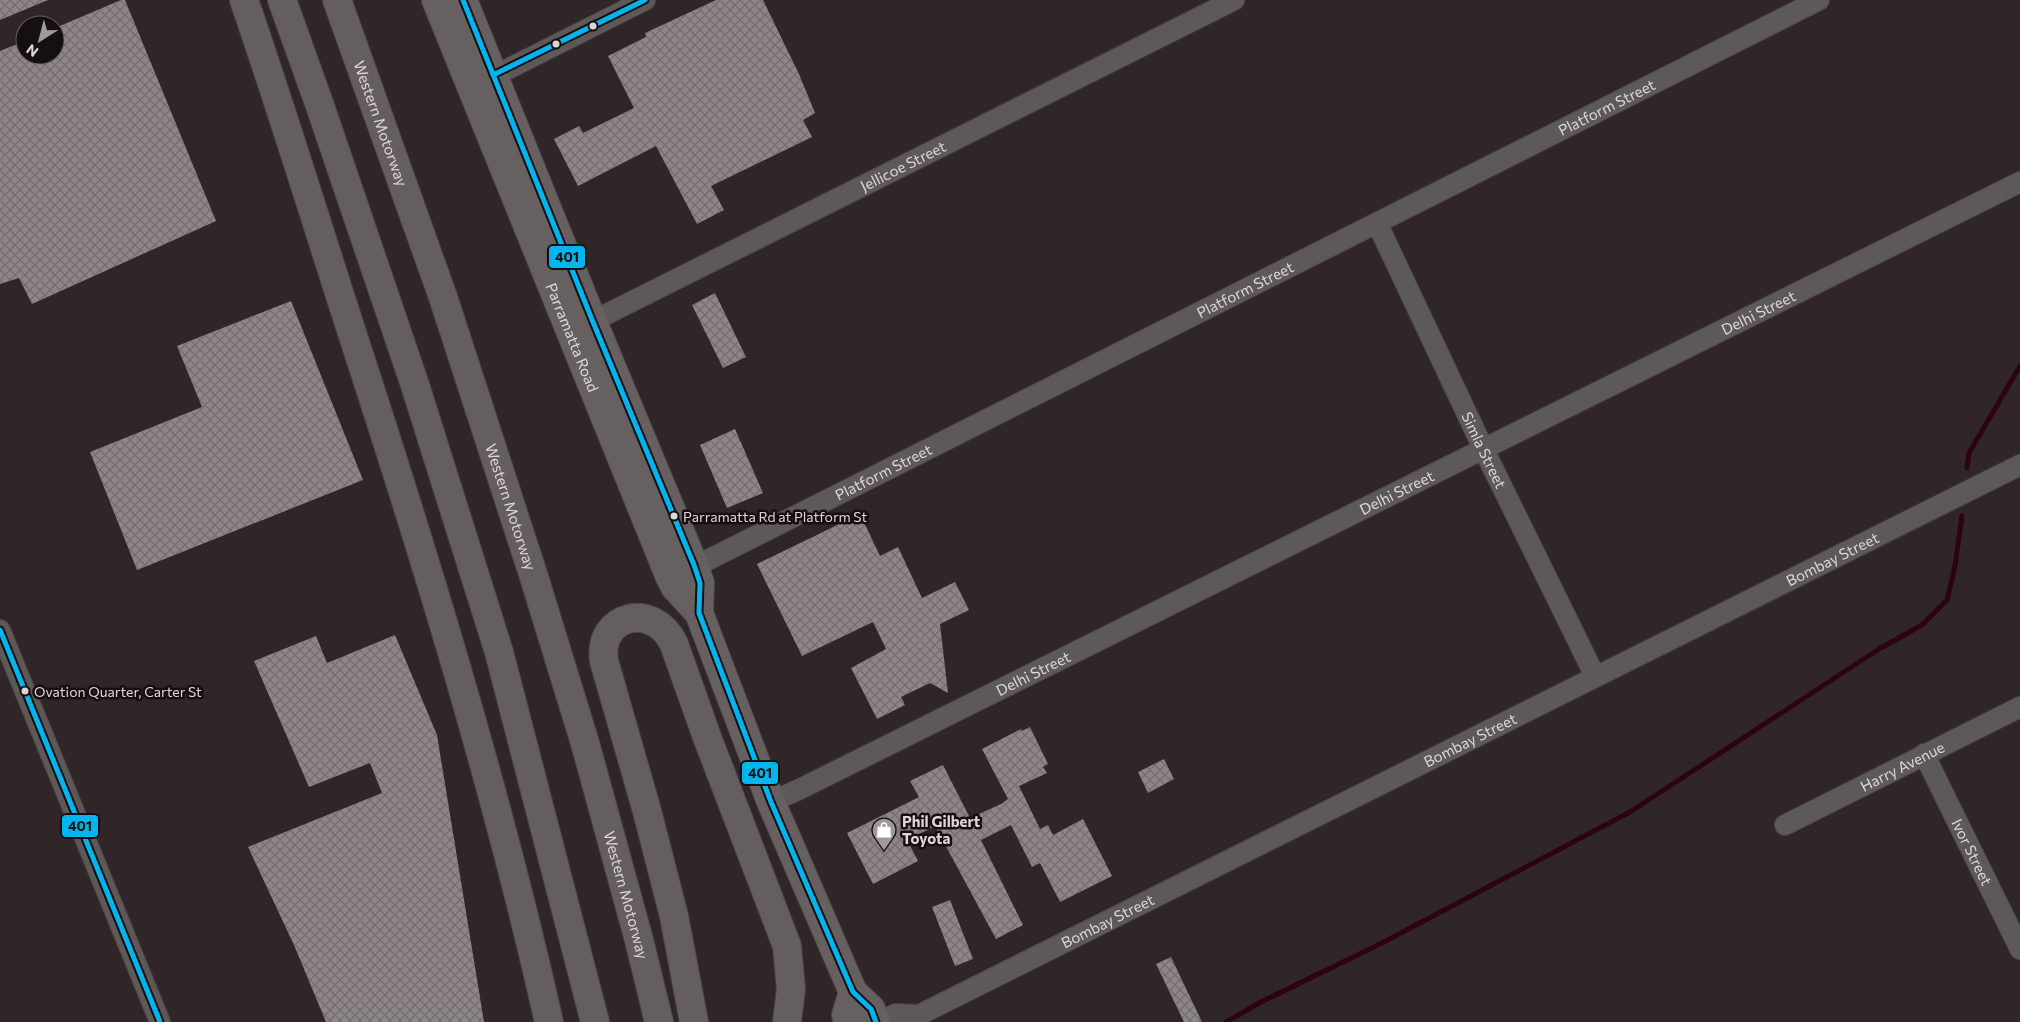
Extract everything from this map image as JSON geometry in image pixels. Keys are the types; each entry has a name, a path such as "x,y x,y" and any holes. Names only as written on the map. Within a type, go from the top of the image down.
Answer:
{"highway":[{"path":"244,0 295,150 434,590 525,916 549,1022"},
{"path":"282,0 326,122 415,385 499,652 595,1022"},
{"name":"Western Motorway","path":"337,0 442,297 534,577 585,743 639,940 659,1022"},
{"name":"Parramatta Road","path":"436,0 481,80 681,570 675,587 699,613 771,802 853,992 871,1009 877,1022"},
{"name":"Parramatta Road","path":"463,0 481,80"},
{"path":"694,1022 674,916 647,811 606,672 603,653 604,642 610,630 620,623 638,617 653,620 669,633 730,798 781,926 790,966 791,989 787,1022"},
{"path":"849,1022 846,1015 853,992"}],"street":[{"path":"481,80 645,0"},
{"name":"Jellicoe Street","path":"582,327 1234,0"},
{"name":"Platform Street","path":"681,570 1819,0"},
{"name":"Delhi Street","path":"771,802 809,785 1484,450 2020,182"},
{"name":"Simla Street","path":"1377,223 1484,450 1595,676"},
{"name":"Bombay Street","path":"877,1022 896,1014 916,1018 2020,464"},
{"path":"0,630 160,1022"},
{"name":"Harry Avenue","path":"1784,825 2020,707"},
{"name":"Ivor Street","path":"1924,754 2020,949"}],"building":[{"path":"0,0 48,0 0,20"},
{"path":"125,0 216,221 32,304 19,278 0,284 0,51 15,45 15,65 65,65 65,24"},
{"path":"716,0 763,0 799,74 815,113 803,120 812,137 711,186 724,210 697,224 656,146 578,186 554,139 579,126 583,133 634,108 608,56 646,37 645,33"},
{"path":"715,293 746,357 723,368 692,305"},
{"path":"291,301 363,480 137,570 90,452 202,407 177,346"},
{"path":"735,429 763,493 727,508 700,445"},
{"path":"860,514 880,556 898,547 922,598 955,582 969,610 940,624 948,693 930,683 901,697 905,705 877,719 851,668 886,649 873,622 802,656 757,564"},
{"path":"395,635 437,735 484,1022 326,1022 294,945 248,847 382,793 370,763 309,787 254,661 316,636 327,663"},
{"path":"1030,727 1048,764 1043,767 1047,773 1019,786 1040,829 1048,825 1053,835 1083,819 1112,876 1060,902 1040,863 1032,867 1011,825 981,840 1023,925 996,939 935,826 907,840 918,861 873,884 847,833 919,797 910,781 943,765 970,818 1001,804 1008,799 982,749 1021,729 1022,731"},
{"path":"1164,759 1174,779 1148,793 1138,772"},
{"path":"950,900 973,959 955,966 932,907"},
{"path":"1171,957 1202,1022 1184,1022 1156,964"}],"waterway":[{"path":"1967,468 1969,453 2020,366"},
{"path":"1226,1022 1261,1002 1382,943 1630,812 1879,649 1922,625 1947,600 1955,566 1962,516"}],"transit line":[{"name":"401","path":"463,0 593,322 694,565 700,583 699,613 771,802 853,992 871,1009 876,1022"},
{"name":"401","path":"493,75 645,0"},
{"name":"401","path":"0,630 160,1022"}],"place":[{"name":"Parramatta Rd at Platform St","path":"674,516"},
{"name":"Ovation Quarter, Carter St","path":"25,691"},
{"name":"Phil Gilbert Toyota","path":"884,851"}]}
